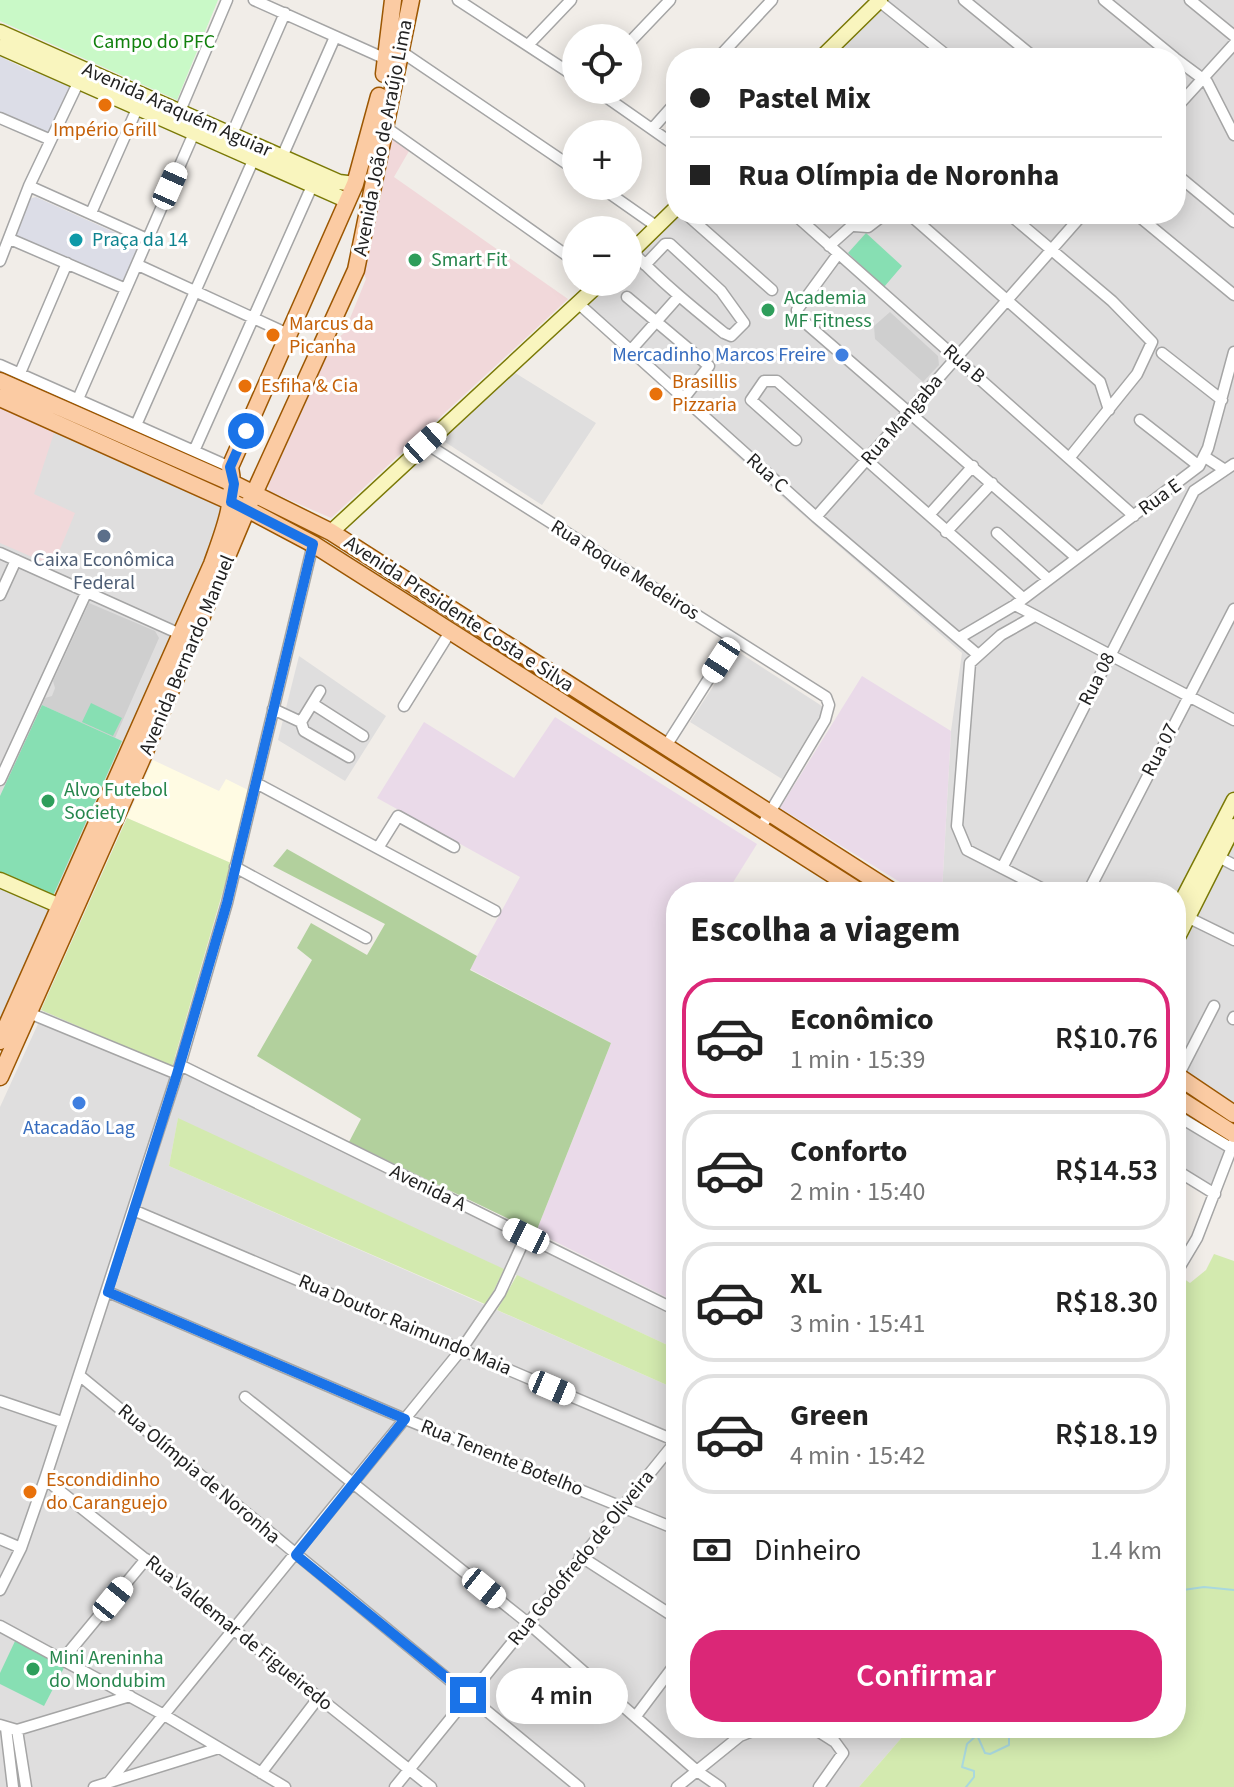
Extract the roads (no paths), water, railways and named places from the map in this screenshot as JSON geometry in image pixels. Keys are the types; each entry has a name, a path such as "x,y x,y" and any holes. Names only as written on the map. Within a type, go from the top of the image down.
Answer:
{"main road":[{"name":"Avenida João de Araújo Lima","path":"250,502 356,270 384,126 392,52 393,0"},
{"name":"Avenida João de Araújo Lima","path":"232,476 288,334 355,184 392,52 411,0"},
{"name":"Avenida Presidente Costa e Silva","path":"0,381 232,476 250,502 840,882"},
{"name":"Avenida Presidente Costa e Silva","path":"0,398 231,502 250,502 331,532 877,882"},
{"name":"Avenida Bernardo Manuel","path":"0,1077 29,1013 66,909 212,564 231,502 232,476"},
{"name":"Avenida Bernardo Manuel","path":"0,1041 66,909 214,592 250,502"},
{"path":"371,582 388,584 393,577 390,570"},
{"path":"406,604 401,595 405,589 427,594"},
{"path":"575,711 585,694"},
{"path":"1186,1081 1234,1114"},
{"path":"1186,1111 1233,1141"}],"street":[{"path":"180,111 227,0"},
{"path":"254,0 335,37 392,52 562,161"},
{"path":"529,44 571,0"},
{"path":"642,29 670,0"},
{"path":"727,48 772,0"},
{"path":"835,48 880,0 938,48"},
{"path":"964,0 1023,48"},
{"path":"1104,0 1164,48"},
{"path":"1190,0 1234,36"},
{"path":"465,2 562,67"},
{"path":"232,134 285,13"},
{"name":"Avenida Araquém Aguiar","path":"0,32 79,81 180,111 232,134 256,154 312,186 348,201"},
{"path":"282,157 335,37"},
{"path":"1186,96 1234,44"},
{"name":"Avenida Araquém Aguiar","path":"0,47 25,50 140,101 194,133 256,154 282,157 339,182 355,184"},
{"path":"1186,66 1207,82 1234,135"},
{"path":"0,261 29,186 79,81"},
{"path":"91,213 140,101"},
{"path":"616,104 666,139"},
{"path":"652,129 666,113"},
{"path":"0,118 51,140"},
{"path":"384,126 562,252"},
{"path":"78,399 194,133"},
{"path":"136,425 256,154"},
{"path":"1186,182 1234,222"},
{"path":"29,186 147,239"},
{"path":"194,451 312,186"},
{"path":"619,200 656,226"},
{"path":"642,241 666,217"},
{"path":"697,224 772,290"},
{"name":"Rua B","path":"805,224 1134,516"},
{"path":"872,224 868,227 854,226 834,250 797,310 801,319 1077,558"},
{"path":"921,224 1100,382 1109,410"},
{"path":"1021,224 1152,342 1141,368 1070,457"},
{"name":"Rua Mangaba","path":"816,517 1075,224"},
{"path":"1148,224 1234,295"},
{"path":"10,239 126,289"},
{"path":"642,263 724,333 733,335 744,323 721,291 670,244 665,244 645,265"},
{"path":"20,373 67,263"},
{"path":"138,265 288,334"},
{"path":"331,532 587,296"},
{"path":"631,350 679,296"},
{"path":"627,297 709,366 684,398"},
{"name":"Rua C","path":"579,304 816,517 977,654"},
{"path":"1202,461 1234,352"},
{"path":"1162,353 1222,400"},
{"path":"0,365 194,451 232,476"},
{"path":"796,440 751,400 764,381 777,381 867,459 1033,617 1234,720"},
{"path":"1140,420 1202,461 1230,467"},
{"name":"Rua Roque Medeiros","path":"425,443 826,697 829,705 825,720 769,813"},
{"name":"Rua E","path":"959,638 1019,602 1184,479 1202,461"},
{"path":"929,515 973,466"},
{"path":"1184,479 1194,491 1230,467"},
{"path":"946,532 992,483"},
{"name":"Rua 08","path":"1002,868 1194,491"},
{"path":"997,533 1048,579"},
{"path":"0,1590 21,1548 45,1479 179,1070 235,867 313,544"},
{"path":"0,553 180,634"},
{"path":"0,595 16,560"},
{"path":"0,780 87,591"},
{"name":"Rua 07","path":"1093,882 1234,609"},
{"path":"1029,882 967,850 957,826 967,676 977,654 1033,617"},
{"path":"404,706 450,632"},
{"path":"666,746 734,639"},
{"path":"301,722 320,691"},
{"path":"313,704 363,736"},
{"path":"273,709 301,722 304,731 349,757"},
{"path":"256,783 495,911"},
{"path":"1213,854 1234,800"},
{"path":"760,829 769,813"},
{"path":"378,848 398,816 454,847"},
{"path":"1186,902 1213,854 1234,826"},
{"path":"1213,854 1234,865"},
{"path":"235,867 366,938"},
{"path":"0,880 66,909"},
{"path":"1186,916 1234,940"},
{"path":"1186,1058 1214,1006"},
{"name":"Avenida A","path":"29,1013 179,1070 666,1305"},
{"path":"1186,1258 1215,1194 1233,1141"},
{"path":"1186,1176 1215,1194"},
{"name":"Rua Doutor Raimundo Maia","path":"133,1210 666,1437"},
{"path":"109,1782 461,1350 500,1293 526,1236"},
{"name":"Rua Tenente Botelho","path":"108,1292 405,1419 666,1525"},
{"name":"Rua Olímpia de Noronha","path":"79,1375 579,1787"},
{"path":"245,1397 528,1623 697,1771 720,1787"},
{"path":"0,1401 62,1422"},
{"name":"Rua Godofredo de Oliveira","path":"395,1787 666,1454"},
{"name":"Rua Valdemar de Figueiredo","path":"45,1479 431,1787"},
{"path":"0,1539 21,1548"},
{"path":"580,1556 666,1612"},
{"path":"64,1658 146,1559"},
{"path":"0,1626 64,1658 285,1787"},
{"path":"636,1716 666,1676"},
{"path":"8,1728 130,1696"},
{"path":"261,1773 319,1697"},
{"path":"8,1728 13,1787"},
{"path":"8,1728 26,1787"},
{"path":"677,1787 738,1738"},
{"path":"819,1787 841,1758 842,1748 828,1738"},
{"path":"94,1787 219,1748"}],"waterway":[{"path":"1186,1590 1204,1587 1234,1590"},
{"path":"966,1787 974,1777 974,1771 962,1767 967,1744 974,1738"},
{"path":"978,1738 985,1753 990,1754 1009,1745 1009,1738"}],"place":[{"name":"Império Grill","path":"105,105"},
{"name":"Praça da 14","path":"76,240"},
{"name":"Smart Fit","path":"415,260"},
{"name":"Academia MF Fitness","path":"768,310"},
{"name":"Marcus da Picanha","path":"273,335"},
{"name":"Mercadinho Marcos Freire","path":"842,355"},
{"name":"Esfiha & Cia","path":"245,386"},
{"name":"Brasillis Pizzaria","path":"656,394"},
{"name":"Caixa Econômica Federal","path":"104,536"},
{"name":"Alvo Futebol Society","path":"48,801"},
{"name":"Atacadão Lag","path":"79,1103"},
{"name":"Escondidinho do Caranguejo","path":"30,1492"},
{"name":"Mini Areninha do Mondubim","path":"33,1669"}],"park label":[{"name":"Campo do PFC","path":"154,42"}]}
